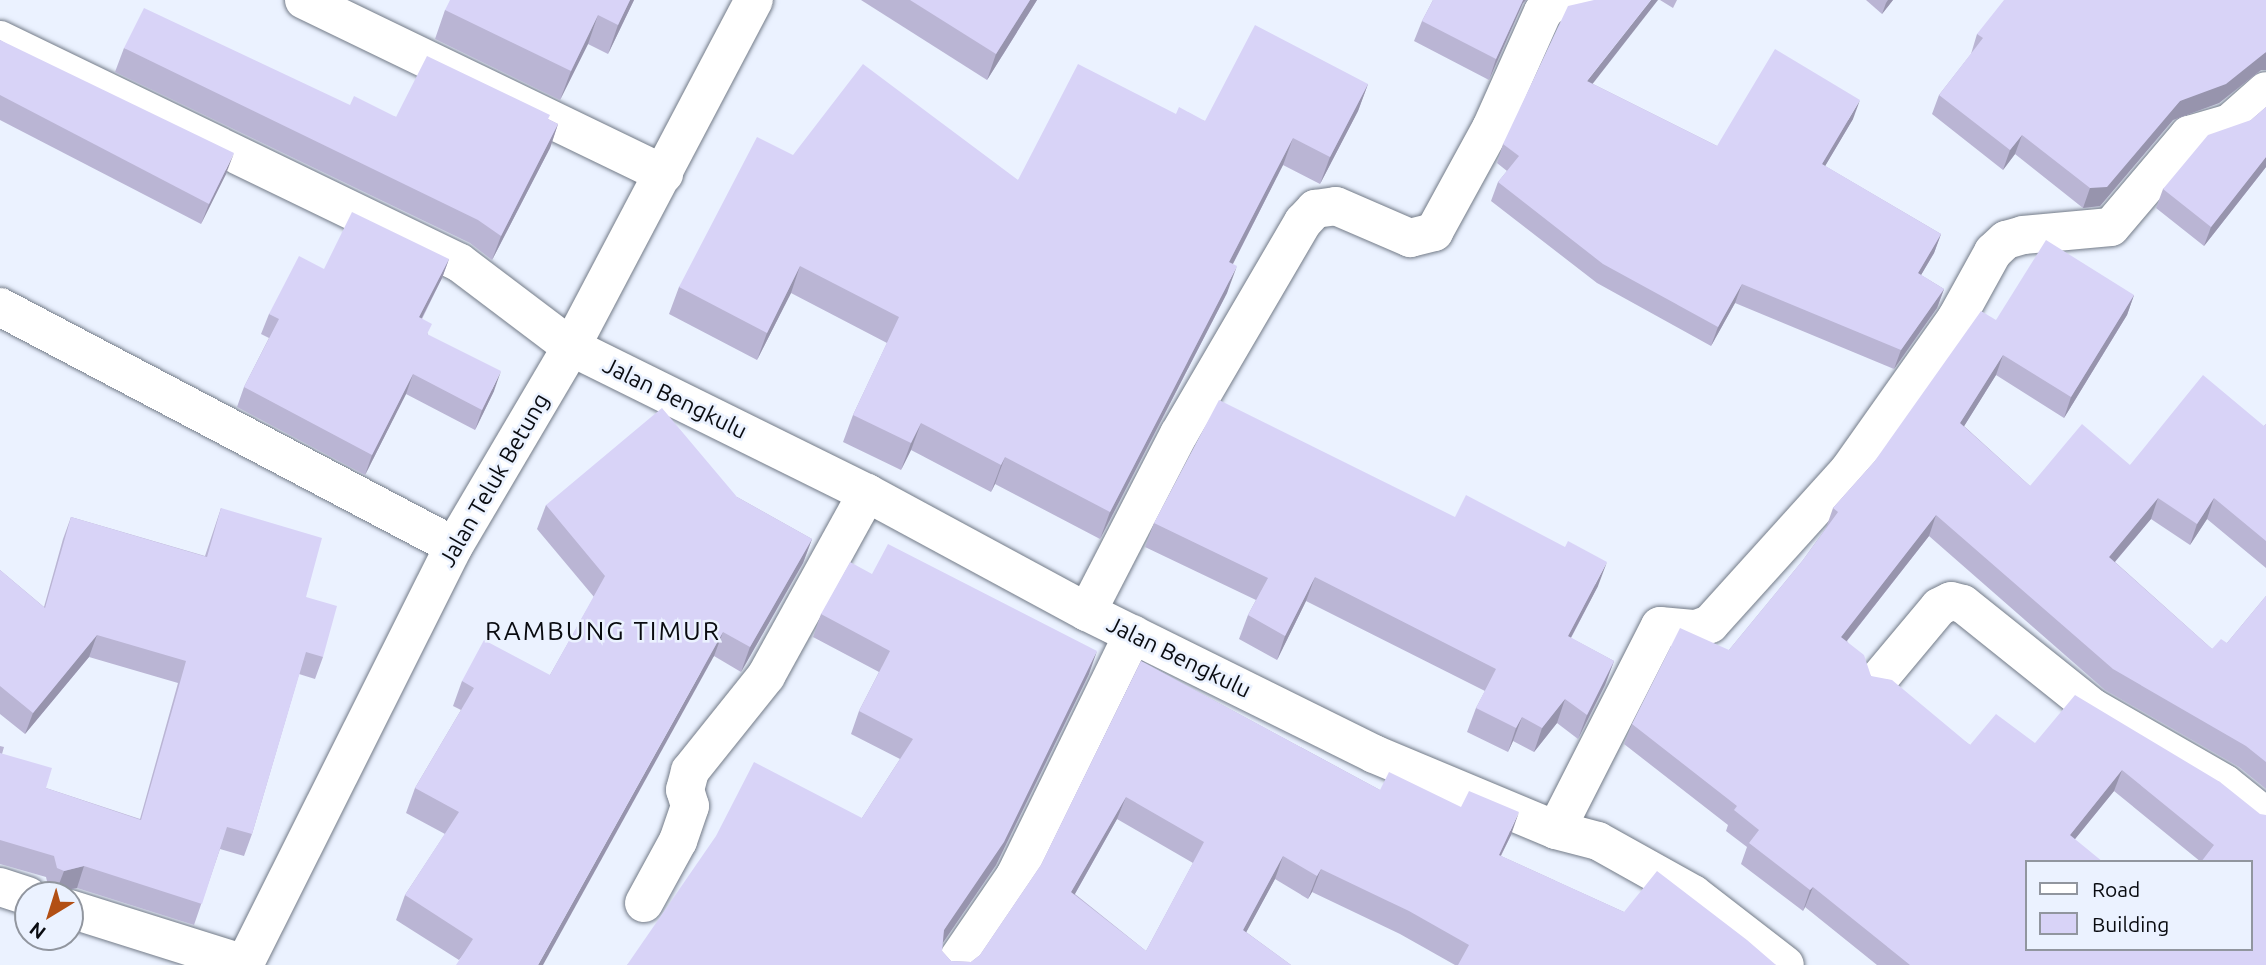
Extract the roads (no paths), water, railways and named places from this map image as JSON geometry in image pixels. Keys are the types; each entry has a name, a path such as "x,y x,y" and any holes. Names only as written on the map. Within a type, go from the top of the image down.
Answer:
{"street":[{"path":"304,0 664,174"},
{"name":"Jalan Teluk Betung","path":"244,965 454,546 571,347 754,0"},
{"path":"1087,612 1179,434 1303,222 1315,209 1336,205 1410,238 1434,232 1490,128 1536,23 1552,3 1579,0"},
{"name":"Jalan Bengkulu","path":"0,40 460,263 571,347 867,493 1087,612 1374,754 1556,830 1598,841 1693,894 1785,965"},
{"path":"1556,830 1660,626 1696,629 1710,624 1839,480 1956,319 1993,252 2006,240 2023,235 2111,227 2189,135 2230,123 2266,91"},
{"path":"0,307 454,546"},
{"path":"644,903 678,841 690,806 685,790 690,771 765,676 867,493"},
{"path":"1878,680 1939,607 1951,601 1963,604 2093,708 2225,784 2266,817"},
{"path":"954,965 1014,876 1133,634"},
{"path":"84,914 244,965"}],"district":[{"name":"RAMBUNG TIMUR","path":"603,631"}]}
